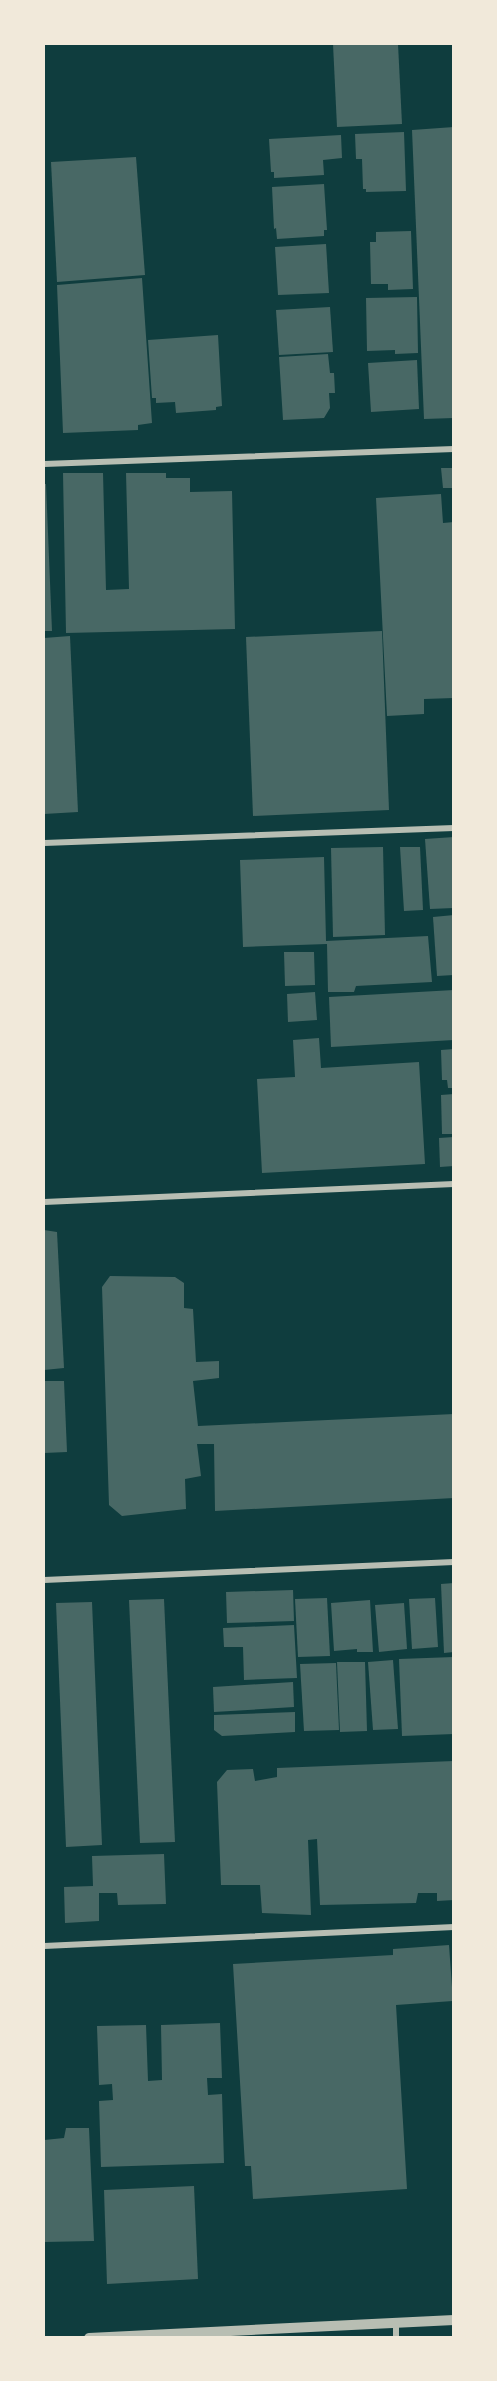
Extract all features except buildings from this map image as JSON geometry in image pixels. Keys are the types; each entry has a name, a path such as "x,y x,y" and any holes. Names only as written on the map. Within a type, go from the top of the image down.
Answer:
{"street":[{"path":"44,464 453,449"},
{"path":"44,843 453,828"},
{"path":"44,1202 453,1184"},
{"path":"44,1580 453,1562"},
{"path":"44,1946 453,1927"},
{"path":"89,2337 453,2320"},
{"path":"396,2323 396,2337"}]}
